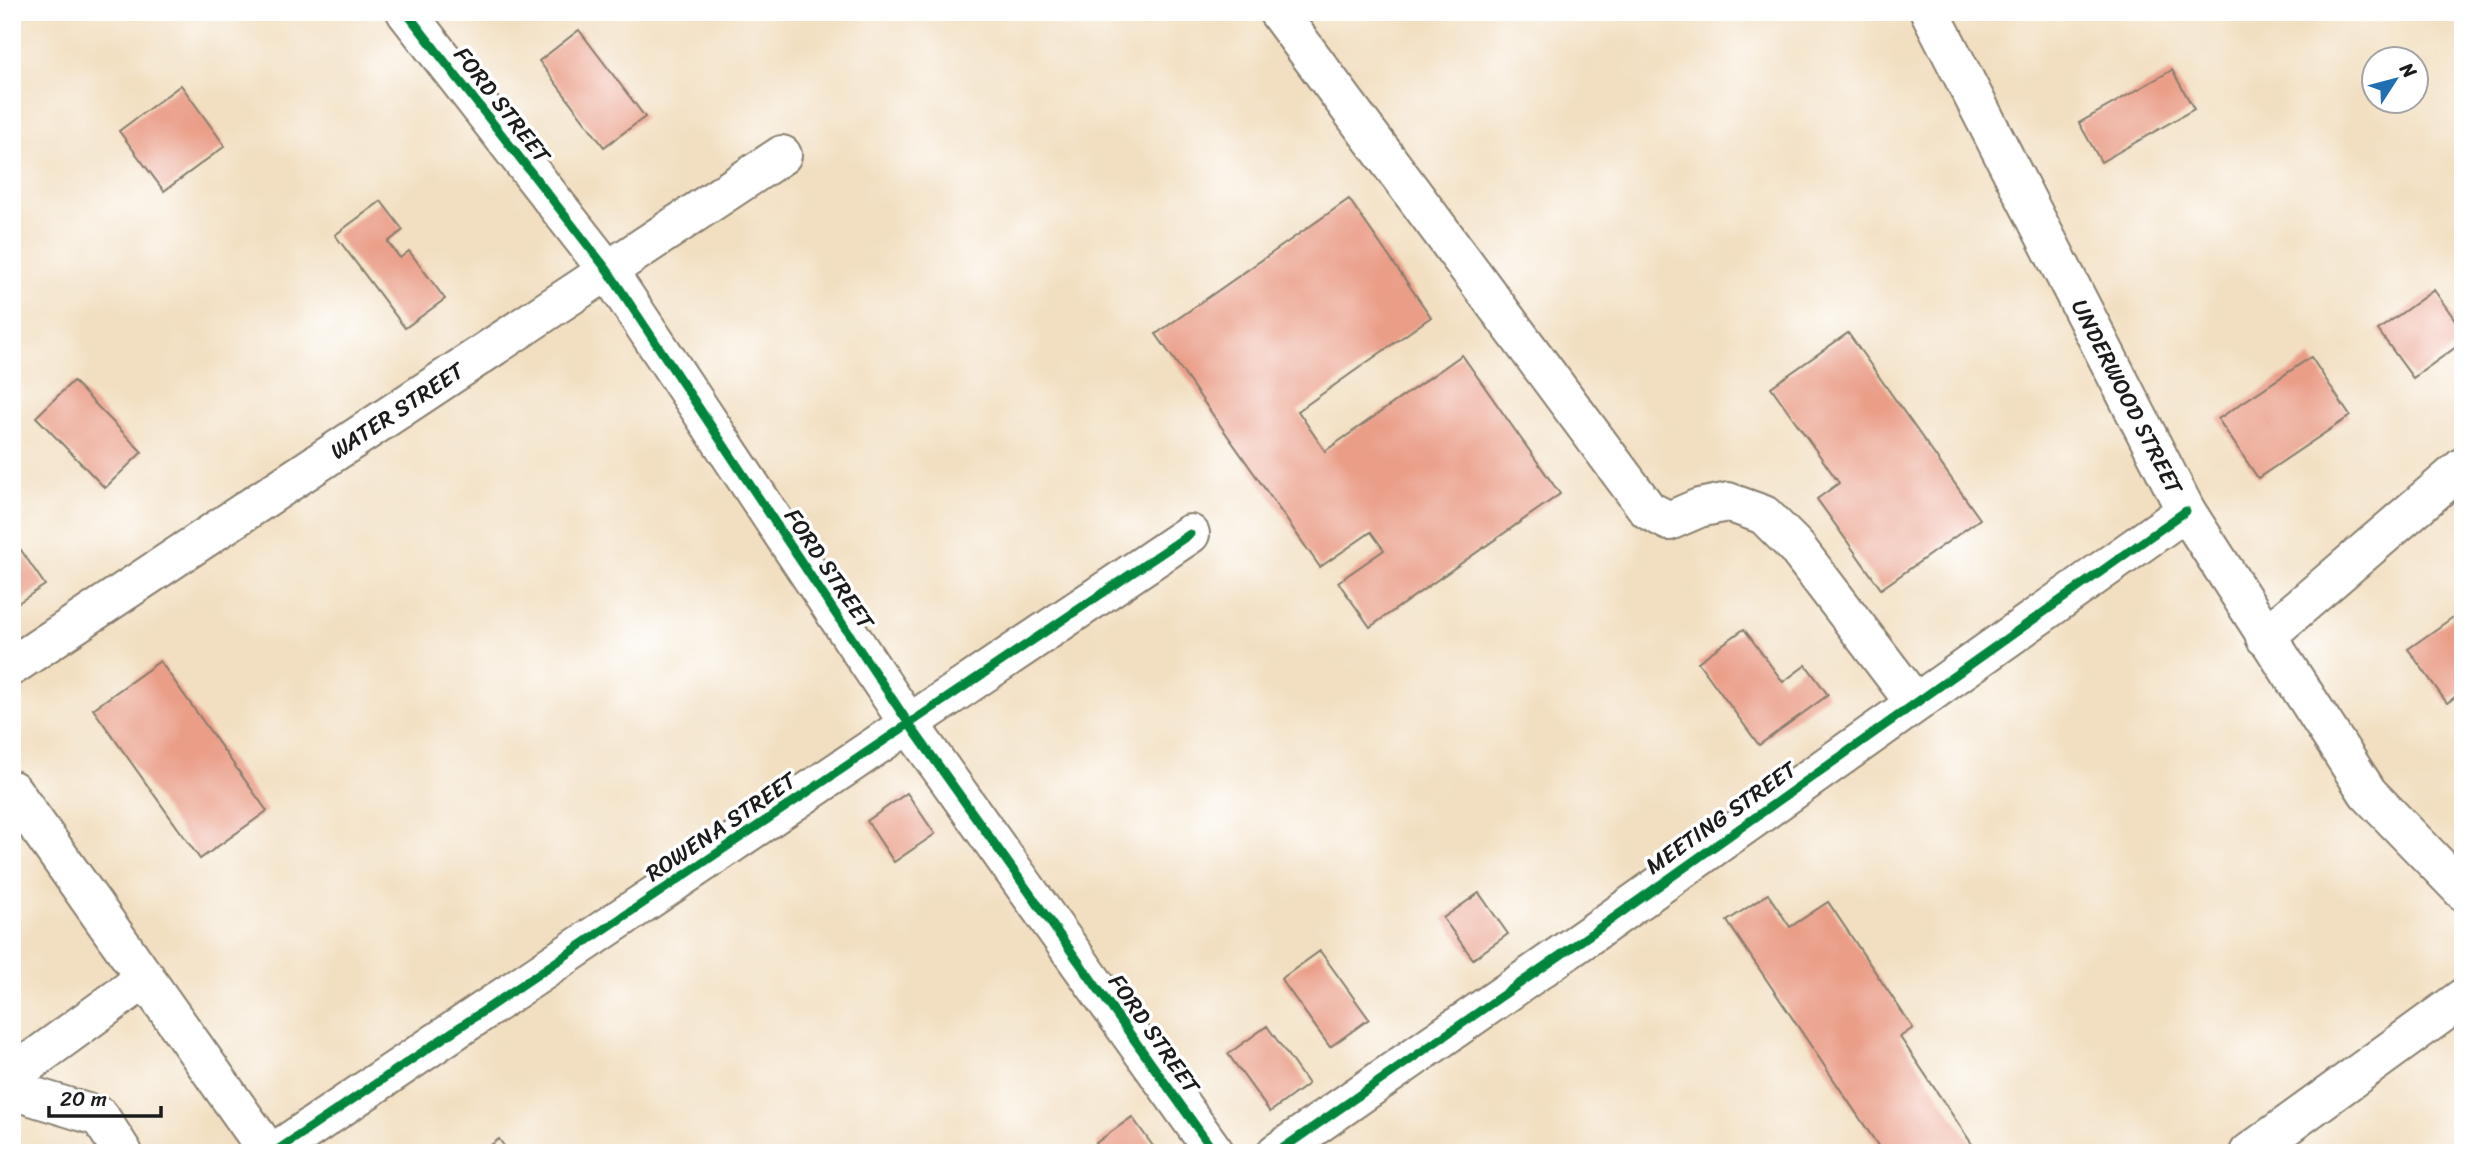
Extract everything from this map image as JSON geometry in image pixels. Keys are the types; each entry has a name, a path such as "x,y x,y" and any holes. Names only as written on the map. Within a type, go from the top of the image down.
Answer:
{"street":[{"name":"FORD STREET","path":"406,12 608,271 909,724 1215,1153"},
{"path":"1278,12 1648,510 1669,520 1699,508 1728,502 1764,515 1796,547 1914,704"},
{"name":"UNDERWOOD STREET","path":"1930,12 2186,511 2368,793 2463,891"},
{"name":"WATER STREET","path":"12,666 782,155"},
{"path":"2265,637 2463,467"},
{"name":"MEETING STREET","path":"1276,1153 2186,511"},
{"name":"ROWENA STREET","path":"271,1153 1190,534"},
{"path":"12,790 271,1153"},
{"path":"12,1075 146,978"},
{"path":"2249,1153 2463,998"},
{"path":"12,1090 100,1117 123,1153"}],"building":[{"path":"579,30 645,117 604,147 539,61"},
{"path":"2172,70 2194,109 2101,162 2079,123"},
{"path":"181,85 225,146 164,191 119,131"},
{"path":"1349,199 1431,317 1298,411 1325,451 1462,355 1560,494 1370,627 1338,582 1384,550 1371,532 1320,567 1156,334"},
{"path":"381,201 403,230 388,242 400,258 409,251 445,299 405,328 335,235"},
{"path":"2434,290 2463,331 2463,342 2413,378 2378,330"},
{"path":"1848,333 1980,519 1881,589 1817,499 1839,483 1771,387"},
{"path":"2311,357 2350,416 2258,478 2218,419"},
{"path":"73,381 142,452 105,488 36,417"},
{"path":"12,537 45,585 12,607"},
{"path":"2459,613 2463,618 2463,691 2447,703 2408,649"},
{"path":"1744,629 1783,682 1806,665 1828,695 1759,745 1698,662"},
{"path":"160,661 267,811 200,859 93,709"},
{"path":"907,793 935,834 894,862 867,821"},
{"path":"1479,893 1508,934 1473,959 1443,918"},
{"path":"1768,894 1790,927 1828,902 1913,1028 1900,1037 1978,1153 1883,1153 1727,921"},
{"path":"1320,951 1369,1019 1330,1047 1281,979"},
{"path":"1267,1026 1308,1084 1270,1112 1228,1054"},
{"path":"1132,1117 1158,1153 1103,1153 1096,1143"},
{"path":"499,1139 509,1153 480,1153"}],"cycle path":[{"path":"406,12 608,271 909,724 1215,1153"},
{"path":"1276,1153 1598,929 2186,511"},
{"path":"273,1153 1190,534"}]}
